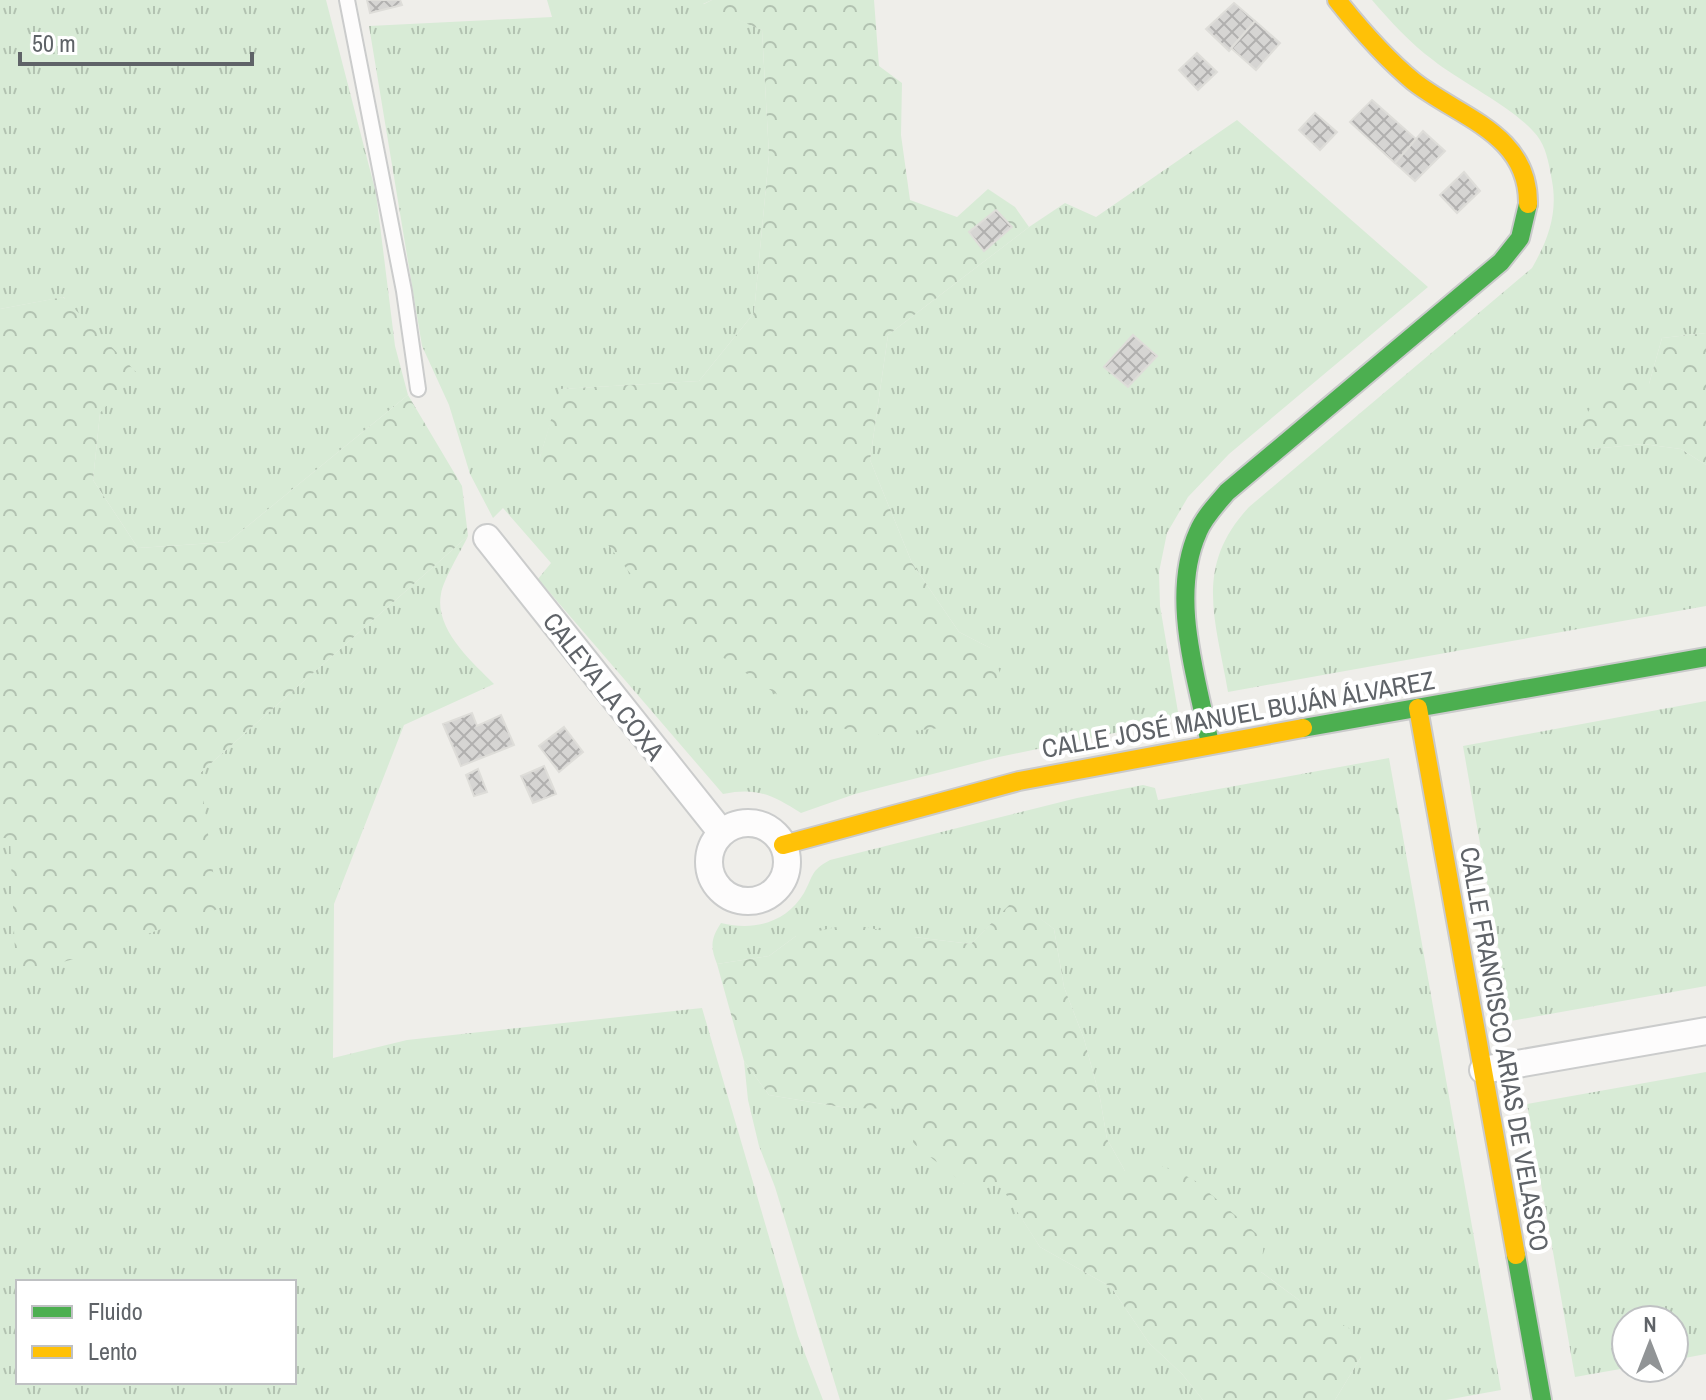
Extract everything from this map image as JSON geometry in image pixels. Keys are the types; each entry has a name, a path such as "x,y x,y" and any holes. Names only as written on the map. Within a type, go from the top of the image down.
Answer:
{"street":[{"path":"1210,744 1185,587 1188,559 1197,533 1227,492 1501,262 1520,238 1528,212 1527,188 1519,162 1501,138 1412,81 1366,37 1337,0"},
{"name":"CALEYA LA COXA","path":"487,538 722,833"},
{"name":"CALLE JOSÉ MANUEL BUJÁN ÁLVAREZ","path":"783,845 1019,781 1210,744 1706,657"},
{"name":"CALLE FRANCISCO ARIAS DE VELASCO","path":"1418,708 1542,1400"},
{"path":"747,823 764,826 783,845 787,859 786,872 772,894 749,902 735,900 714,883 709,870 709,853 722,833 733,826 747,823"},
{"path":"1483,1070 1706,1031"}],"lane":[{"path":"347,0 404,291 418,389"}],"green space":[{"path":"0,0 326,0 376,193 395,346 408,395 228,542 138,548 93,480 100,413 64,297 0,309"},
{"path":"547,0 712,0 703,4 762,30 769,155 754,313 699,381 561,389 540,457 990,648 959,632 912,563 870,460 888,335 1065,203 1096,217 1237,120 1428,287 1229,454 1188,497 1167,533 1159,572 1160,606 1178,712 1167,722 999,757 855,794 801,813 764,794 745,791 723,794 538,579 551,563 503,508 493,518 470,474 449,405 422,346 369,26 552,17"},
{"path":"712,0 874,0 879,66 902,83 901,135 910,200 957,217 988,189 1015,207 1029,227 888,335 870,460 912,563 959,632 990,648 1006,688 941,728 860,736 785,700 664,617 540,457 560,389 699,381 754,313 769,155 762,30 702,5"},
{"path":"1372,0 1706,0 1706,333 1662,338 1649,384 1592,449 1643,444 1681,449 1706,465 1706,606 1228,692 1213,595 1220,551 1232,529 1249,507 1532,268 1547,237 1553,215 1554,193 1548,160 1532,129 1425,53"},
{"path":"63,297 136,372 100,413 93,480 138,548 228,542 408,395 462,486 468,536 200,773 218,909 88,955 16,975 10,838 0,838 0,309"},
{"path":"1706,333 1706,465 1681,449 1643,444 1592,449 1581,423 1611,376 1649,384 1662,338"},
{"path":"468,536 445,581 440,607 443,620 457,644 494,684 404,725 334,904 333,1058 407,1040 702,1008 798,1336 823,1400 0,1400 0,838 200,773"},
{"path":"1706,701 1706,986 1511,1021 1463,746"},
{"path":"1389,758 1501,1390 1446,1400 1335,1400 1361,1357 1299,1300 1125,1171 1107,1139 1084,1039 1064,987 1054,929 1015,900 971,944 914,937 796,936 769,956 717,964 715,958 713,943 721,923 757,925 779,918 797,903 816,871 830,860 1077,798 1143,785 1155,788 1158,800"},
{"path":"1015,899 1054,929 1064,987 1084,1039 1107,1139 1125,1171 1155,1163 1193,1179 1264,1240 1261,1272 1299,1300 1350,1329 1361,1357 1335,1400 1203,1400 1182,1374 1149,1343 1111,1287 1040,1247 1000,1185 964,1184 913,1143 915,1109 847,1108 769,1095 744,1061 717,964 769,956 796,936 850,924 971,944"},
{"path":"744,1061 769,1095 847,1108 915,1108 964,1184 1000,1184 1040,1247 1111,1287 1149,1343 1182,1374 1203,1400 840,1400 775,1187 759,1146 748,1100"},
{"path":"1706,1072 1706,1354 1690,1357 1690,1304 1610,1304 1610,1371 1575,1377 1527,1104"}],"building":[{"path":"367,0 400,0 402,5 370,13"},
{"path":"1234,3 1255,21 1229,51 1206,29"},
{"path":"1255,21 1280,43 1256,70 1231,48"},
{"path":"1197,53 1217,72 1198,90 1179,70"},
{"path":"1372,100 1416,139 1395,163 1350,122"},
{"path":"1315,113 1337,132 1320,150 1299,130"},
{"path":"1423,131 1445,151 1415,181 1395,163"},
{"path":"1464,172 1480,191 1457,213 1440,195"},
{"path":"996,210 1012,227 984,251 969,232"},
{"path":"1133,335 1157,356 1128,387 1104,367"},
{"path":"472,713 477,726 501,715 514,745 461,766 443,724"},
{"path":"564,727 583,752 559,772 539,746"},
{"path":"544,766 556,794 533,803 521,776"},
{"path":"478,769 487,792 474,796 466,775"}],"traffic: fast":[{"path":"1210,744 1188,638 1186,610 1190,557 1204,521 1227,492 1501,262 1520,238 1528,204"},
{"path":"1303,728 1706,657"},
{"path":"1516,1255 1542,1400"}],"traffic: slow":[{"path":"1337,0 1373,42 1413,81 1488,129 1504,143 1517,160 1525,180 1528,204"},
{"path":"1418,708 1516,1255"},
{"path":"783,845 1019,781 1303,728"}]}
